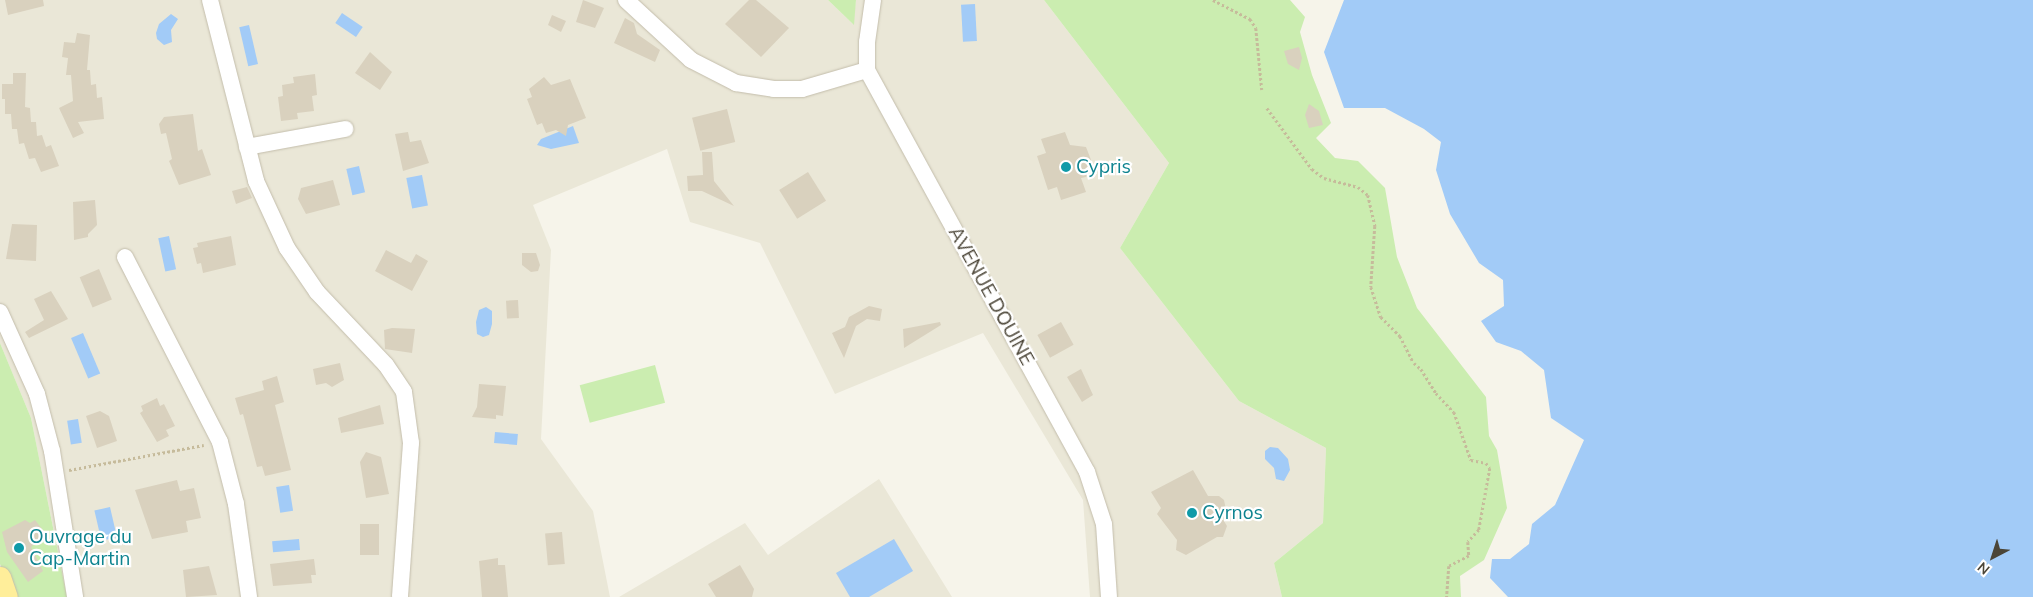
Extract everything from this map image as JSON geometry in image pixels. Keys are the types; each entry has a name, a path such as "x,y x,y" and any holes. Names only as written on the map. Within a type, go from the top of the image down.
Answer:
{"main road":[{"path":"0,577 8,597"}],"street":[{"path":"210,0 256,181 287,248 317,292 386,365 404,392 411,443 400,597"},
{"path":"626,0 690,60 736,83 774,89 802,89 867,70"},
{"name":"AVENUE DOUINE","path":"874,0 867,42 867,70 1087,472 1104,524 1109,597"},
{"path":"247,146 345,128"},
{"path":"124,257 220,442 236,504 249,597"},
{"path":"0,312 38,394 56,472 75,597"}],"path":[{"path":"1213,0 1250,19 1256,28 1262,90"},
{"path":"1267,108 1312,169 1324,178 1358,187 1368,195 1375,226 1371,287 1381,317 1400,336 1414,364 1421,368 1436,393 1454,412 1472,460 1486,463 1490,468 1479,530 1468,542 1469,556 1448,566 1447,597"},
{"path":"56,472 220,442"}],"shaded area":[{"path":"0,0 828,0 853,24 856,0 1044,0 1169,163 1120,248 1239,401 1326,448 1323,523 1274,563 1282,597 1090,597 1083,500 983,333 835,394 760,243 690,222 667,149 533,205 551,250 541,439 593,511 610,597 67,597 31,418 0,343"},
{"path":"879,479 952,597 619,597 745,523 768,555"}],"green space":[{"path":"828,0 856,0 854,25"},
{"path":"1044,0 1290,0 1305,17 1300,32 1312,75 1331,123 1316,138 1335,158 1358,161 1385,188 1397,257 1417,308 1486,397 1489,436 1497,450 1507,508 1484,560 1460,576 1461,597 1282,597 1274,563 1323,523 1326,448 1239,401 1120,248 1169,163"},
{"path":"0,343 31,418 67,597 14,597 0,564"},
{"path":"655,365 665,403 590,423 580,385"}],"water":[{"path":"1344,0 2033,0 2033,597 1508,597 1490,578 1492,559 1510,559 1529,544 1532,524 1555,505 1584,440 1551,418 1544,370 1521,351 1496,342 1481,321 1504,306 1503,280 1479,263 1450,214 1436,170 1441,142 1424,129 1385,108 1344,108 1324,52"},
{"path":"975,4 977,41 963,42 961,5"},
{"path":"342,13 363,27 356,37 335,23"},
{"path":"171,14 178,19 171,30 172,42 164,45 157,39 156,33 159,24"},
{"path":"249,25 258,64 248,66 239,27"},
{"path":"573,126 579,143 551,149 537,145 541,139"},
{"path":"359,166 365,192 352,195 346,169"},
{"path":"422,175 428,205 412,208 406,178"},
{"path":"169,236 176,269 165,272 158,238"},
{"path":"486,307 492,311 492,324 489,335 483,337 477,334 476,322 479,310"},
{"path":"83,333 100,374 88,379 71,338"},
{"path":"78,419 82,443 71,444 67,421"},
{"path":"495,432 518,434 517,445 494,443"},
{"path":"1270,447 1278,448 1288,459 1290,470 1284,481 1276,479 1274,468 1265,459 1265,451"},
{"path":"289,485 293,511 280,513 276,487"},
{"path":"110,507 117,537 101,541 94,511"},
{"path":"299,539 300,550 273,552 272,541"},
{"path":"894,539 913,571 869,597 850,597 836,573"}],"building":[{"path":"5,0 43,0 44,6 8,15"},
{"path":"583,0 604,8 595,28 576,22"},
{"path":"749,0 756,0 789,28 761,57 725,24"},
{"path":"552,15 566,21 561,32 548,25"},
{"path":"625,18 634,23 637,34 660,50 655,62 614,43"},
{"path":"77,33 90,35 87,70 90,70 91,85 96,84 97,98 102,97 104,119 78,122 84,133 73,138 59,108 73,101 71,75 66,75 68,58 62,57 64,42 75,43"},
{"path":"1299,47 1302,58 1299,70 1288,64 1284,51"},
{"path":"370,52 392,72 380,90 355,73"},
{"path":"13,73 26,73 25,107 30,108 31,122 36,122 37,136 42,135 46,147 51,145 59,166 41,172 35,158 29,159 24,143 19,144 17,129 12,129 11,114 5,114 5,99 2,99 2,84 13,84"},
{"path":"315,74 317,95 312,96 314,111 297,113 298,119 281,121 278,97 283,96 282,85 294,83 293,77"},
{"path":"544,77 551,85 570,79 586,118 568,125 566,136 556,130 546,133 542,123 537,125 527,99 532,97 529,89"},
{"path":"1309,104 1319,111 1323,125 1309,128 1305,115"},
{"path":"727,109 735,142 700,151 692,118"},
{"path":"193,114 198,151 202,149 211,175 179,185 169,161 172,159 166,133 161,134 159,124 164,117"},
{"path":"408,132 410,142 421,140 429,163 403,171 395,134"},
{"name":"Cypris","path":"1065,132 1070,145 1086,147 1093,165 1086,177 1081,178 1086,192 1061,200 1057,187 1048,190 1037,156 1046,153 1041,139"},
{"path":"702,152 712,152 714,181 734,206 702,191 688,191 687,176 703,175"},
{"path":"808,172 826,201 797,219 779,190"},
{"path":"333,180 340,205 306,214 298,199 301,188"},
{"path":"247,187 252,198 236,204 232,191"},
{"path":"95,200 97,225 88,234 88,237 74,240 73,202"},
{"path":"12,224 37,225 36,261 6,259"},
{"path":"231,236 236,265 203,273 201,263 197,264 193,248 198,247 197,243"},
{"path":"386,250 411,263 416,254 428,261 412,291 375,271"},
{"path":"522,253 536,253 540,265 538,271 531,272 522,265"},
{"path":"99,269 112,299 93,308 80,277"},
{"path":"51,291 68,319 29,338 25,332 44,320 34,299"},
{"path":"518,300 519,318 507,319 506,301"},
{"path":"869,306 882,309 880,321 867,319 856,326 844,358 832,333 845,327 849,317"},
{"path":"940,322 941,325 904,348 903,329"},
{"path":"1061,322 1074,345 1050,358 1037,335"},
{"path":"392,328 415,329 412,353 385,349 384,330"},
{"path":"340,363 344,380 332,387 326,383 316,385 313,369"},
{"path":"1081,369 1093,395 1082,402 1067,377"},
{"path":"277,376 284,402 275,405 291,470 265,476 262,466 257,467 243,414 240,415 235,398 264,390 262,381"},
{"path":"479,384 506,386 503,416 496,415 496,419 472,417 477,407"},
{"path":"157,398 160,406 164,404 175,426 166,430 169,436 157,442 140,413 143,411 141,406"},
{"path":"380,405 384,424 341,433 338,418"},
{"path":"100,411 109,416 117,441 97,448 86,416"},
{"path":"366,452 381,457 389,494 366,498 360,462"},
{"name":"Cyrnos","path":"1193,470 1208,496 1219,496 1224,500 1226,510 1222,518 1227,526 1223,537 1217,537 1186,555 1176,550 1177,540 1157,514 1161,508 1151,492"},
{"path":"177,480 180,491 194,488 201,518 186,521 188,532 152,539 135,490"},
{"name":"Ouvrage du Cap-Martin","path":"25,520 30,523 35,520 46,534 31,547 43,571 28,582 7,552 2,532"},
{"path":"360,524 379,524 379,555 360,555"},
{"path":"562,532 565,564 548,565 545,533"},
{"path":"498,558 498,565 505,565 508,597 482,597 479,561"},
{"path":"314,559 316,575 311,575 312,583 273,586 270,564"},
{"path":"740,565 754,589 752,597 716,597 708,584"},
{"path":"209,566 217,595 186,597 183,570"}],"place":[{"name":"Cypris","path":"1066,167"},
{"name":"Cyrnos","path":"1192,513"},
{"name":"Ouvrage du Cap-Martin","path":"19,548"}]}
